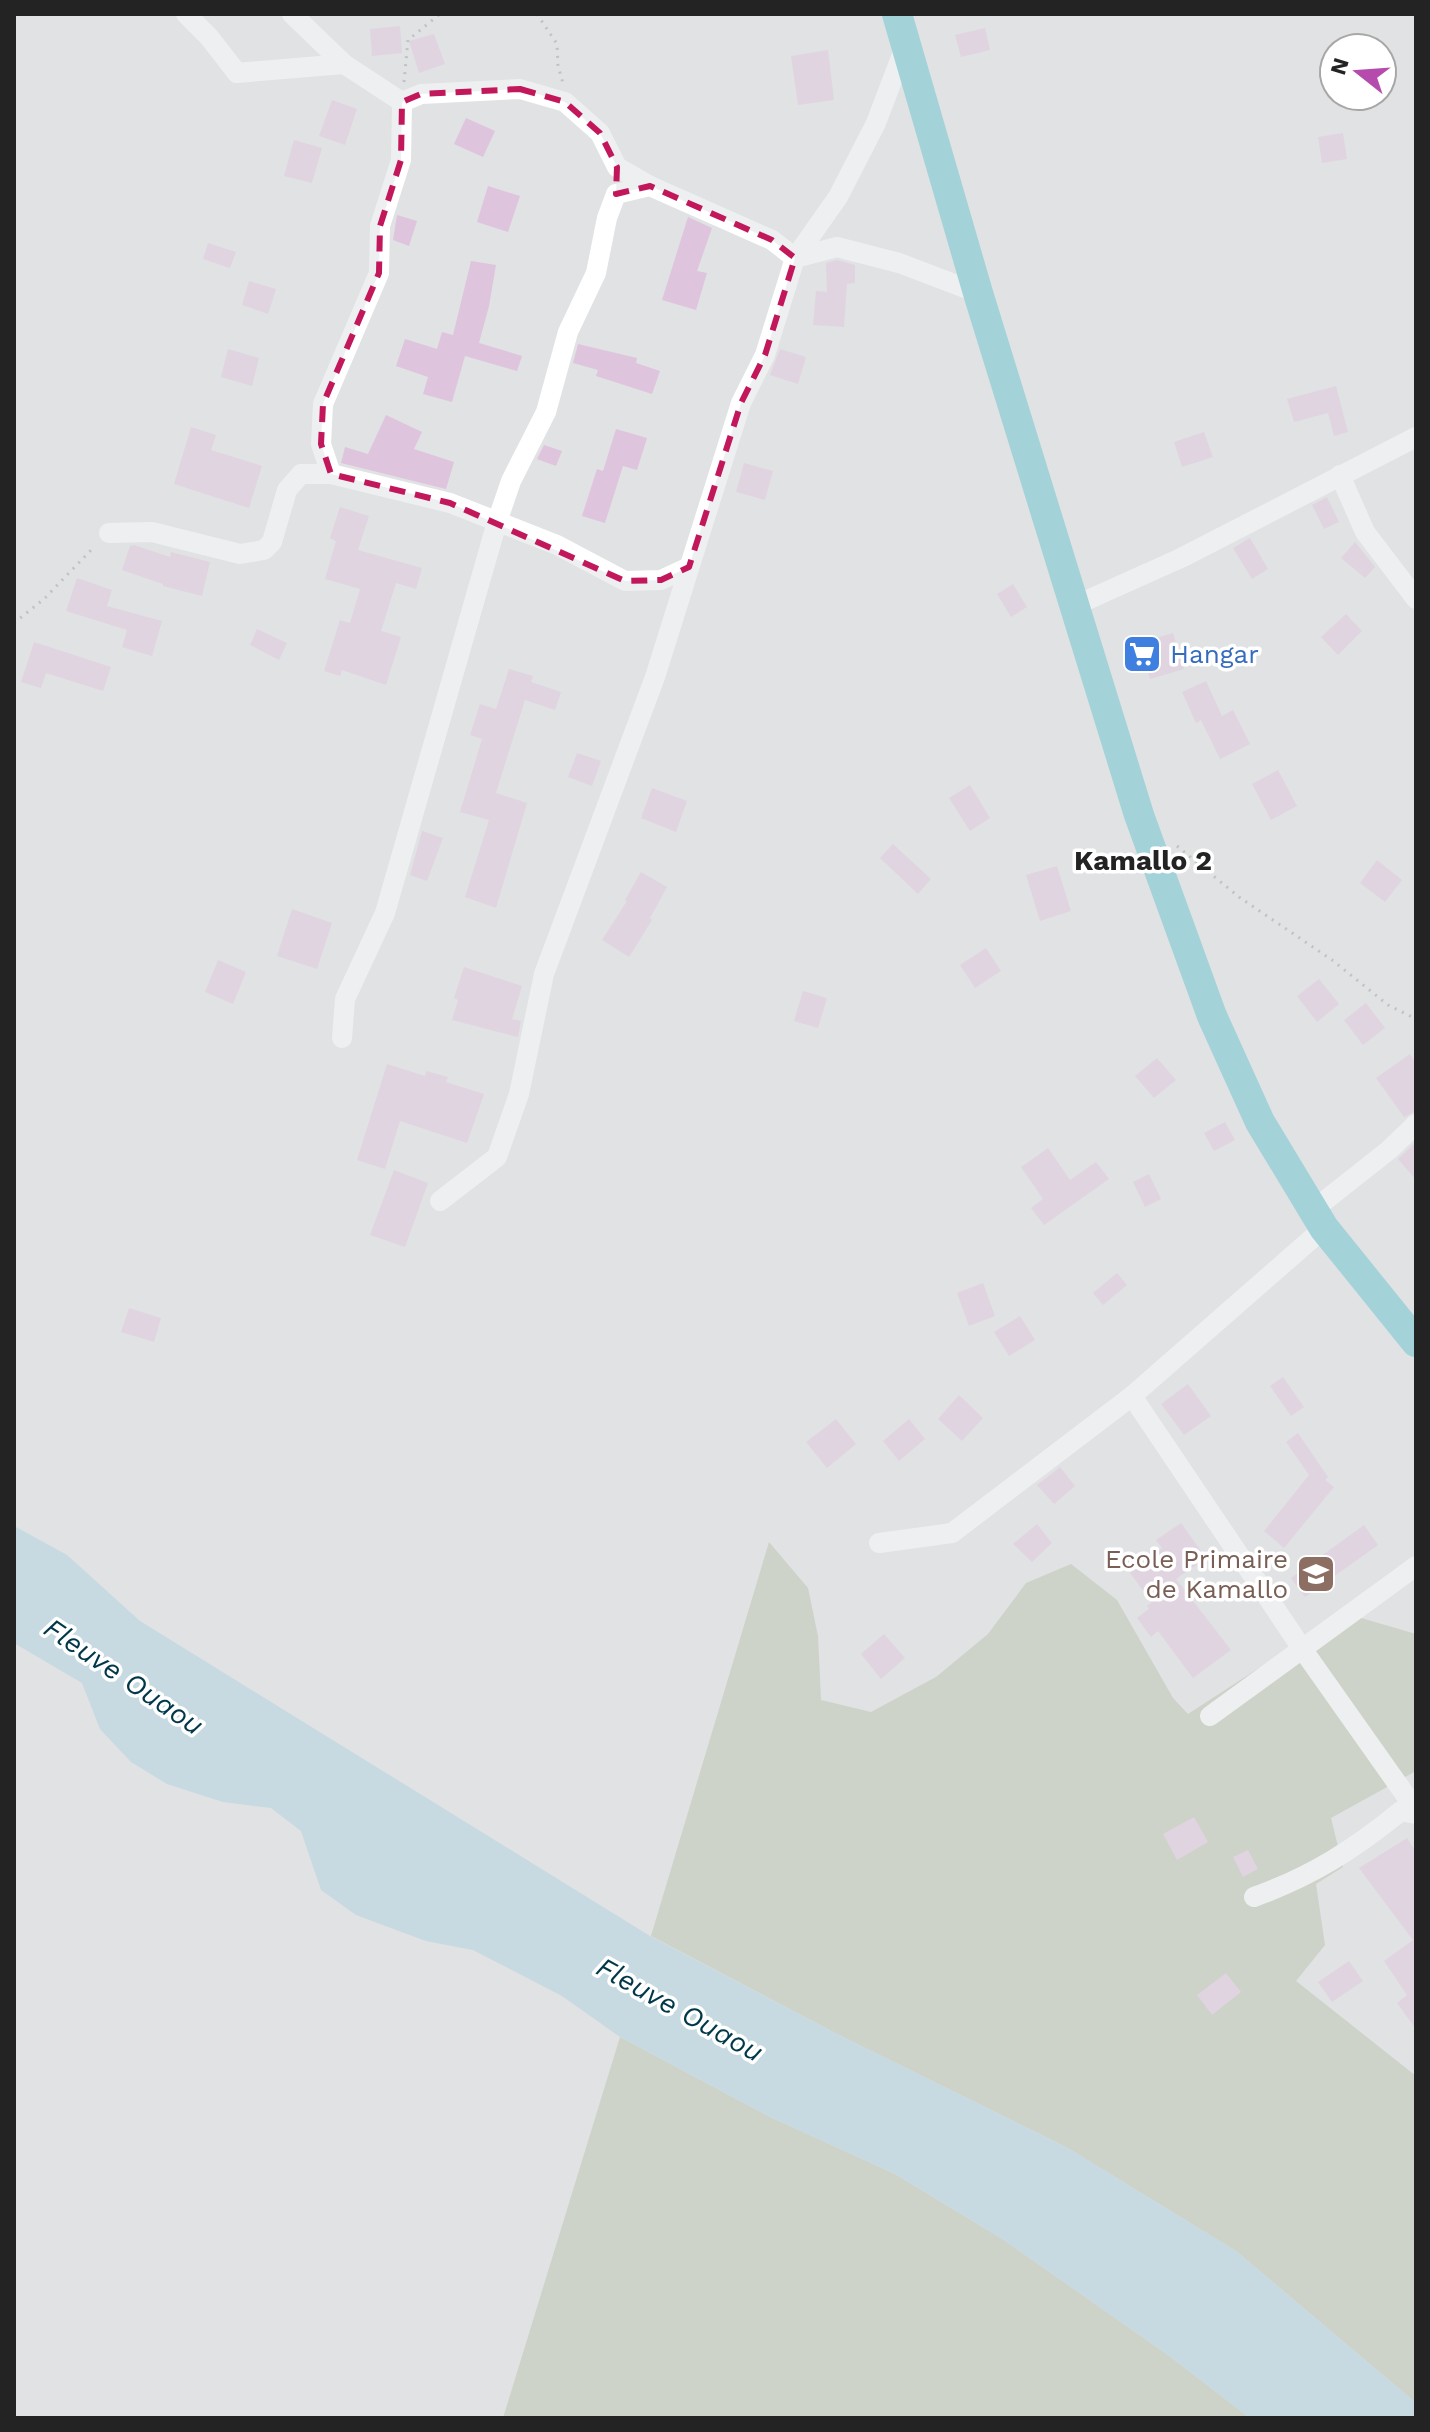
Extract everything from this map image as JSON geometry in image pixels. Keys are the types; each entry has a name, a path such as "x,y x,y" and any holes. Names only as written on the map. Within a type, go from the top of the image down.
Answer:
{"highway":[{"path":"897,14 978,293 1139,815 1212,1016 1260,1122 1318,1219 1416,1342"}],"street":[{"path":"186,14 237,73 344,64"},
{"path":"292,14 344,64 402,102"},
{"path":"440,1201 497,1157 519,1094 544,974 655,677 741,403 765,355 795,258 844,185 876,123 906,44"},
{"path":"342,1038 345,999 385,913 497,522 511,481 546,412 568,332 596,273 607,218 616,194 617,167 600,133 565,102 520,89 421,94 402,102"},
{"path":"331,474 321,444 323,404 379,273 380,226 401,160 402,102"},
{"path":"617,167 650,186 772,240 795,258"},
{"path":"616,194 650,186"},
{"path":"795,258 837,247 899,263 978,293"},
{"path":"1074,606 1181,558 1416,437"},
{"path":"109,533 152,532 240,554 264,550 272,542 287,490 301,474 331,474 450,503 557,545 625,581 661,580 689,567"},
{"path":"1340,475 1365,532 1416,599"},
{"path":"879,1543 952,1533 1132,1396 1416,1124"},
{"path":"1132,1396 1416,1812"},
{"path":"1210,1716 1416,1566"},
{"path":"1254,1897 1297,1881 1362,1844 1401,1811 1416,1812"}],"path":[{"path":"402,102 408,40 440,14"},
{"path":"537,14 557,44 565,102"},
{"path":"14,623 44,599 109,533"},
{"path":"1172,842 1239,897 1332,960 1388,1005 1416,1019"}],"highlighted area":[{"path":"520,89 565,102 600,133 617,167 616,194 650,186 772,240 795,258 765,355 741,403 689,567 661,580 625,581 450,503 331,474 321,444 323,404 379,273 380,226 401,160 402,102 421,94"}],"green space":[{"path":"769,1542 808,1588 818,1636 821,1700 871,1712 936,1677 988,1634 1026,1583 1071,1564 1117,1600 1173,1698 1188,1714 1344,1613 1416,1634 1416,1771 1331,1818 1343,1867 1316,1884 1325,1945 1296,1981 1416,2076 1416,2403 1236,2251 1066,2147 839,2035 651,1936"},
{"path":"620,2037 768,2116 895,2174 1004,2240 1168,2355 1250,2418 503,2418"}],"water":[{"name":"Fleuve Ouaou","path":"14,1526 67,1555 140,1621 650,1936 839,2035 1066,2147 1236,2251 1416,2403 1416,2418 1250,2418 1168,2355 1004,2240 895,2174 768,2116 620,2037 562,1996 473,1950 426,1941 356,1915 321,1890 301,1831 271,1808 223,1802 167,1784 131,1762 100,1729 82,1683 14,1643"}],"building":[{"path":"400,26 402,53 372,56 370,29"},
{"path":"985,28 990,50 961,57 955,35"},
{"path":"434,34 445,64 419,73 409,41"},
{"path":"828,50 834,100 798,105 791,56"},
{"path":"332,100 357,109 345,145 319,136"},
{"path":"466,118 495,131 483,157 454,144"},
{"path":"1343,133 1347,159 1322,163 1318,137"},
{"path":"294,140 322,148 312,183 284,176"},
{"path":"488,186 520,196 508,232 477,222"},
{"path":"397,215 417,221 409,246 393,240"},
{"path":"688,217 712,228 697,271 707,273 696,310 662,300"},
{"path":"208,243 236,252 230,268 203,259"},
{"path":"837,260 855,265 855,283 847,284 844,327 813,325 816,291 827,292 826,263"},
{"path":"471,261 496,265 479,343 522,356 517,371 465,356 452,402 423,394 428,377 396,366 405,339 437,349 442,332 453,335"},
{"path":"249,281 276,289 268,314 242,305"},
{"path":"578,344 637,358 636,363 660,371 652,394 596,376 598,370 573,363"},
{"path":"228,349 259,358 252,386 221,377"},
{"path":"780,349 806,357 798,384 770,375"},
{"path":"1336,386 1348,432 1334,436 1328,413 1294,422 1287,399"},
{"path":"386,415 422,432 414,449 454,462 446,489 341,463 345,447 368,454"},
{"path":"191,427 216,435 211,450 262,466 249,508 174,484"},
{"path":"616,429 647,438 637,470 623,466 605,523 582,516 597,469 603,471"},
{"path":"1204,432 1213,457 1182,467 1174,442"},
{"path":"544,445 562,451 556,466 537,459"},
{"path":"744,463 773,471 765,500 736,492"},
{"path":"1327,497 1339,522 1324,529 1312,505"},
{"path":"340,507 369,516 358,550 422,568 416,589 396,583 381,631 401,637 386,685 342,670 340,676 324,671 340,620 350,623 360,589 325,579 336,541 330,538"},
{"path":"1250,538 1268,569 1252,579 1233,548"},
{"path":"1355,542 1375,567 1365,578 1341,558"},
{"path":"130,546 170,557 171,552 210,562 202,596 163,586 122,570"},
{"path":"77,578 112,590 107,606 162,621 152,656 122,647 127,630 66,611"},
{"path":"1013,584 1027,607 1011,617 997,594"},
{"path":"1346,614 1362,631 1338,655 1321,637"},
{"path":"257,629 287,643 279,660 250,645"},
{"path":"1173,633 1184,669 1150,679 1139,643"},
{"path":"34,642 111,667 103,691 46,673 41,688 21,682"},
{"path":"509,669 533,676 531,682 561,692 555,710 525,700 496,793 527,803 496,908 465,897 489,820 460,812 482,739 470,735 480,704 496,709"},
{"path":"1206,681 1222,716 1233,710 1250,744 1220,759 1201,720 1196,723 1182,692"},
{"path":"577,753 601,761 592,786 568,777"},
{"path":"1278,770 1297,806 1271,820 1252,784"},
{"path":"970,785 990,818 970,831 949,798"},
{"path":"652,788 687,801 676,832 641,818"},
{"path":"422,831 443,838 427,881 410,875"},
{"path":"893,844 931,879 918,894 880,858"},
{"path":"1377,860 1402,880 1385,902 1360,883"},
{"path":"1057,866 1071,911 1040,921 1026,875"},
{"path":"641,872 667,887 650,918 652,920 629,957 602,940"},
{"path":"292,909 332,923 317,969 277,956"},
{"path":"986,948 1001,971 975,988 960,965"},
{"path":"218,960 246,972 233,1004 205,992"},
{"path":"464,967 522,986 512,1019 521,1021 518,1037 452,1020 458,1000 454,998"},
{"path":"1319,979 1339,1004 1317,1022 1297,996"},
{"path":"803,991 827,998 818,1028 794,1021"},
{"path":"1366,1003 1385,1028 1363,1045 1344,1020"},
{"path":"1410,1054 1416,1063 1416,1111 1404,1117 1376,1078"},
{"path":"1157,1058 1176,1080 1154,1098 1135,1076"},
{"path":"387,1064 425,1076 426,1071 448,1077 446,1082 484,1094 467,1143 400,1121 385,1169 357,1160"},
{"path":"1225,1122 1235,1140 1214,1151 1204,1133"},
{"path":"1416,1142 1416,1180 1398,1159"},
{"path":"1048,1148 1070,1180 1096,1162 1109,1179 1044,1225 1031,1208 1043,1199 1021,1167"},
{"path":"394,1170 428,1183 405,1247 370,1235"},
{"path":"1149,1174 1161,1199 1145,1207 1133,1182"},
{"path":"1117,1273 1127,1285 1103,1305 1093,1293"},
{"path":"983,1283 995,1316 969,1326 957,1293"},
{"path":"129,1308 161,1318 154,1342 121,1332"},
{"path":"1020,1316 1035,1340 1009,1356 994,1332"},
{"path":"1283,1377 1304,1407 1291,1416 1270,1386"},
{"path":"1188,1384 1211,1416 1184,1435 1161,1404"},
{"path":"959,1395 983,1418 962,1441 938,1419"},
{"path":"836,1419 856,1444 827,1468 806,1442"},
{"path":"909,1419 925,1439 899,1461 883,1441"},
{"path":"1298,1433 1328,1477 1325,1480 1334,1487 1284,1548 1264,1531 1309,1475 1286,1442"},
{"path":"1060,1467 1075,1486 1054,1504 1037,1485"},
{"path":"1181,1523 1206,1558 1176,1579 1231,1650 1193,1678 1158,1631 1151,1637 1137,1618 1149,1609 1147,1606 1152,1602 1130,1573 1162,1548 1156,1540"},
{"path":"1037,1524 1052,1543 1032,1562 1013,1544"},
{"path":"1364,1525 1378,1545 1305,1597 1291,1578"},
{"path":"884,1634 905,1658 881,1679 861,1654"},
{"path":"1194,1817 1208,1842 1177,1860 1163,1834"},
{"path":"1407,1838 1416,1852 1416,2029 1397,2003 1407,1995 1384,1961 1413,1940 1359,1868"},
{"path":"1248,1850 1258,1869 1243,1877 1233,1857"},
{"path":"1349,1961 1363,1981 1332,2002 1318,1982"},
{"path":"1226,1973 1241,1992 1212,2015 1197,1995"}],"place":[{"name":"Hangar","path":"1142,654"},
{"name":"Ecole Primaire de Kamallo","path":"1316,1574"}],"district":[{"name":"Kamallo 2","path":"1143,860"}]}
